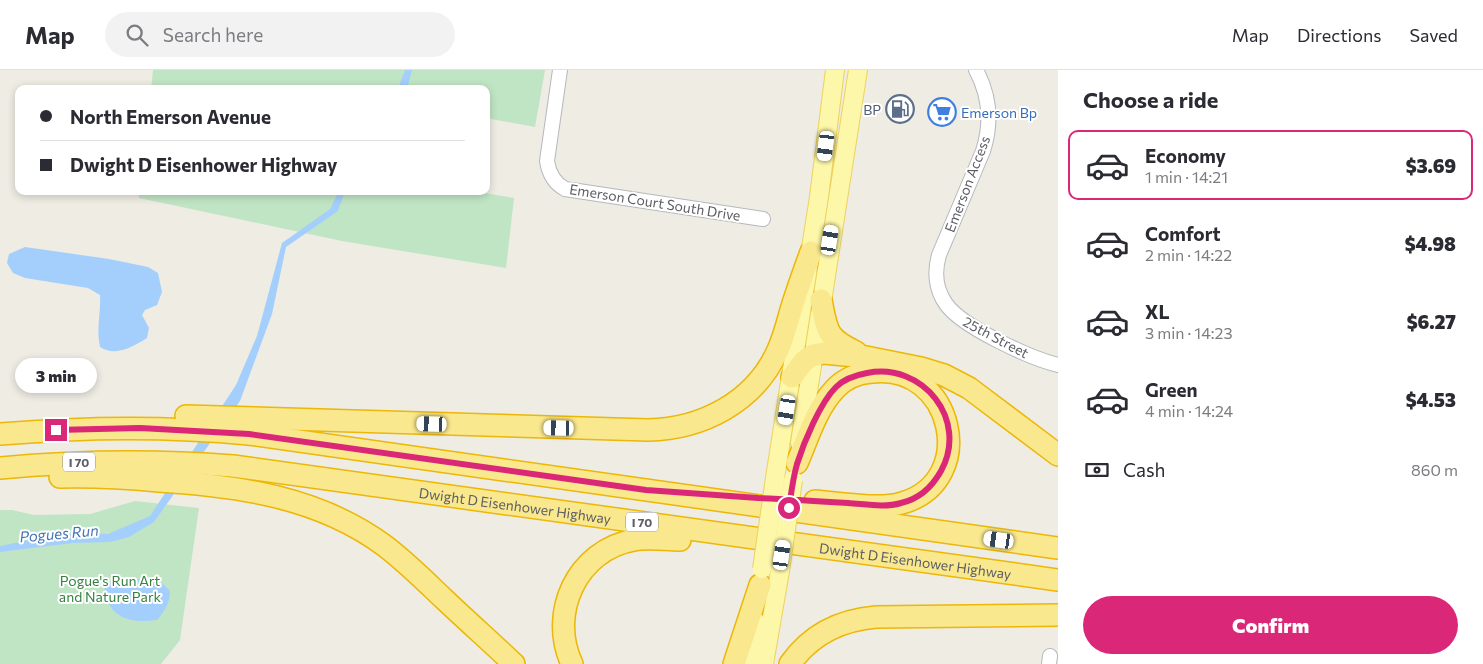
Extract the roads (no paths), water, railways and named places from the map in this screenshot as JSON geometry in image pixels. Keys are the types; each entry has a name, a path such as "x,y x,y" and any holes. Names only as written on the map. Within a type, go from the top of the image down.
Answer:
{"highway":[{"path":"0,434 149,417 187,422 262,418 648,430 688,425 707,419 730,406 751,388 769,367 783,340 810,252"},
{"path":"822,300 826,324 833,338 840,344 866,357"},
{"path":"792,377 804,361 813,355 828,353 866,357 921,368 944,375 963,384 1058,455"},
{"path":"646,490 880,506 901,503 926,491 940,474 949,450 949,434 941,407 933,395 912,378 889,372 875,371 859,374 841,383 827,398 818,414 795,472"},
{"name":"I 70","path":"187,422 249,434 1058,548"},
{"name":"Dwight D Eisenhower Highway","path":"0,468 87,462 159,462 226,466 1058,580"},
{"path":"0,479 75,477 211,485 260,492 288,499 325,512 358,529 385,547 412,569 514,664"},
{"path":"572,664 566,651 563,631 568,595 585,566 600,553 611,547 633,540 649,539 824,548"},
{"path":"734,664 761,577"},
{"path":"790,664 801,650 818,635 853,620 876,616 1058,614"}],"main road":[{"path":"749,664 835,70"},
{"path":"764,664 858,70"}],"street":[{"name":"Emerson Court South Drive","path":"560,70 548,156 548,170 558,185 565,189 763,219"},
{"name":"Emerson Access","path":"942,298 936,274 939,256 988,134 989,112 987,99 976,70"},
{"name":"25th Street","path":"942,298 956,315 997,340 1027,355 1058,365"}],"water":[{"path":"405,70 412,70 408,85 399,85"},
{"path":"337,195 344,195 338,211 286,247 272,314 240,401 154,522 129,537 110,542 73,543 0,552 0,546 35,539 77,533 108,534 150,516 236,385 257,336 282,243 330,209"},
{"path":"25,247 109,259 148,267 158,273 162,292 157,305 145,310 142,315 149,328 147,338 124,350 112,351 100,347 98,334 100,295 88,288 25,278 13,273 7,263 9,254"},
{"path":"150,578 163,584 170,591 166,607 157,620 137,621 120,616 114,611 109,604 104,584"}],"place":[{"name":"BP","path":"900,109"},
{"name":"Emerson Bp","path":"942,112"}],"water label":[{"name":"Pogues Run","path":"59,533"}],"park label":[{"name":"Pogue's Run Art and Nature Park","path":"110,588"}]}
